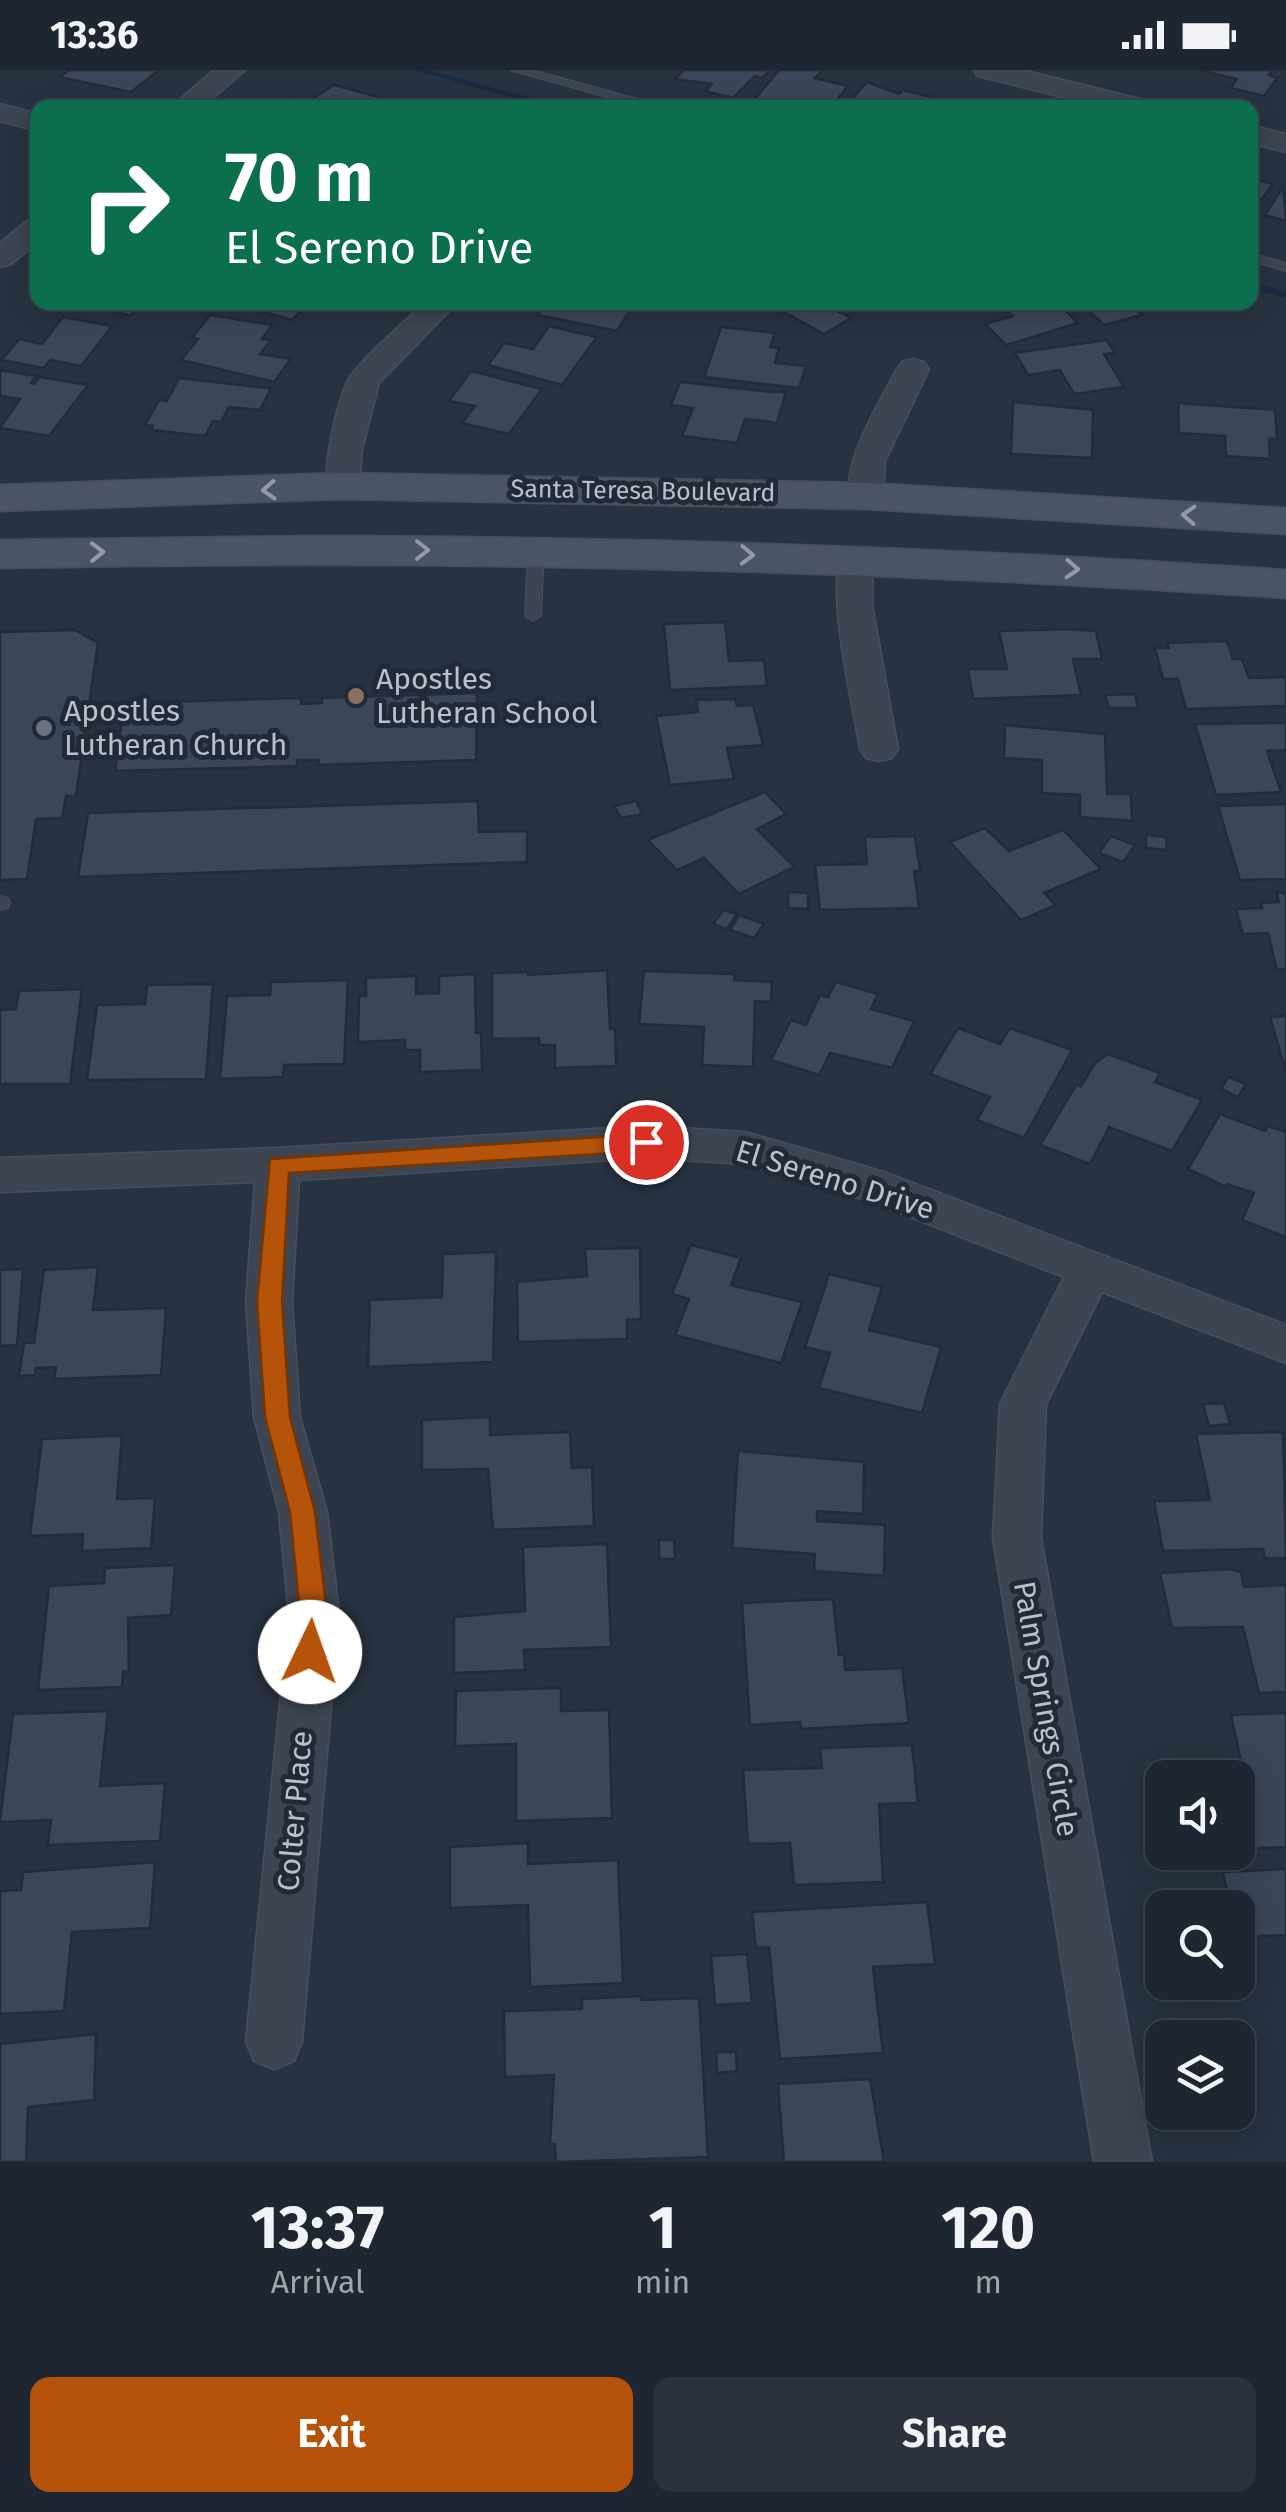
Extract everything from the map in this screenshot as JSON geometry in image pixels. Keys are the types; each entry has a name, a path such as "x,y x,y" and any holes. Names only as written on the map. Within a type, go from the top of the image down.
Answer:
{"main road":[{"name":"Santa Teresa Boulevard","path":"0,498 342,486 866,496 1286,521"},
{"path":"11,557 536,550 856,559 1286,584"}],"street":[{"path":"194,100 231,70"},
{"path":"988,70 1110,100"},
{"path":"0,112 30,120"},
{"path":"1258,136 1286,143"},
{"path":"0,258 30,234"},
{"path":"342,486 345,450 364,380 434,310"},
{"path":"866,496 868,461 913,370"},
{"path":"856,559 854,605 879,749"},
{"name":"El Sereno Drive","path":"0,1176 278,1165 646,1142 744,1148 884,1190 1286,1344"},
{"name":"Colter Place","path":"274,2042 314,1614 302,1512 277,1417 270,1302 278,1165"},
{"name":"Palm Springs Circle","path":"1091,1268 1023,1404 1017,1538 1123,2162"}],"lane":[{"path":"517,70 633,100"},
{"path":"1258,259 1286,266"},
{"path":"533,616 536,550"}],"building":[{"path":"70,70 159,70 131,92 59,77"},
{"path":"684,70 770,70 762,78 755,76 733,98 705,91 712,84 675,79"},
{"path":"779,70 819,70 822,71 815,78 848,86 837,100 754,100"},
{"path":"1199,70 1273,70 1269,75 1277,78 1264,96 1231,88 1237,79"},
{"path":"867,82 899,94 903,90 935,98 933,100 851,100"},
{"path":"334,85 382,98 380,100 310,100"},
{"path":"1258,180 1273,184 1258,204"},
{"path":"1283,187 1286,221 1265,215"},
{"path":"112,310 136,310 130,316"},
{"path":"257,310 302,310 292,320"},
{"path":"541,310 630,310 617,331 538,315"},
{"path":"780,310 835,310 851,318 824,334"},
{"path":"1007,310 1065,310 1078,323 1006,345 985,324 1013,316"},
{"path":"1088,310 1137,310 1142,315 1104,325"},
{"path":"210,315 272,325 262,339 271,340 260,354 291,359 274,382 181,360"},
{"path":"63,317 112,326 81,366 50,360 44,368 2,360 19,339 42,344"},
{"path":"549,326 597,337 562,385 488,365 504,343 533,349"},
{"path":"721,327 775,333 770,347 779,348 775,363 806,366 799,388 704,377"},
{"path":"1107,340 1115,353 1104,354 1124,387 1074,394 1060,370 1028,375 1015,353"},
{"path":"0,370 36,376 31,383 34,384 40,377 88,385 49,436 0,428 20,399 0,396"},
{"path":"471,371 542,389 509,434 462,423 475,406 449,401"},
{"path":"179,378 271,388 260,410 229,407 221,422 213,421 205,436 151,430 153,426 145,425 159,400 167,401"},
{"path":"680,382 786,392 777,423 745,419 737,443 682,436 693,408 671,405"},
{"path":"1013,402 1093,410 1092,458 1011,454"},
{"path":"1178,403 1275,410 1277,439 1269,439 1270,459 1226,456 1225,436 1179,433"},
{"path":"725,622 729,661 764,660 767,686 670,690 664,624"},
{"name":"Apostles Lutheran Church","path":"75,630 98,643 76,796 66,796 62,818 36,819 27,879 0,880 0,632"},
{"path":"999,631 1096,631 1102,659 1073,659 1081,695 973,699 968,669 1007,669"},
{"path":"1227,641 1233,659 1242,659 1249,678 1286,677 1286,706 1186,709 1178,679 1163,679 1155,648 1169,648 1167,643"},
{"path":"477,693 476,760 318,765 319,760 297,760 297,766 115,771 124,703 301,698 301,704 322,703 322,698"},
{"path":"1135,694 1138,708 1109,708 1105,695"},
{"path":"735,699 737,706 753,705 763,745 727,748 734,779 670,785 656,716 698,712 696,700"},
{"path":"1286,723 1286,750 1267,751 1281,792 1216,795 1195,724"},
{"path":"1005,725 1105,734 1107,794 1131,794 1132,821 1080,817 1080,795 1042,793 1042,760 1004,758"},
{"path":"765,792 786,814 757,829 794,867 739,894 704,858 677,870 648,840"},
{"path":"478,801 479,832 527,831 527,862 78,877 88,813"},
{"path":"636,801 643,814 621,818 614,806"},
{"path":"1286,804 1286,879 1240,880 1218,806"},
{"path":"985,828 1009,851 1063,830 1101,869 1044,893 1056,905 1021,920 950,842"},
{"path":"1146,835 1166,837 1167,850 1146,848"},
{"path":"915,836 920,871 914,871 919,908 820,910 815,865 867,864 865,837"},
{"path":"1111,836 1135,845 1123,862 1099,853"},
{"path":"788,892 808,893 808,909 788,908"},
{"path":"1277,893 1286,893 1286,969 1277,970 1268,933 1243,934 1236,909 1262,908 1261,903 1279,902"},
{"path":"723,910 737,914 727,929 713,924"},
{"path":"739,915 764,924 754,938 730,930"},
{"path":"607,970 616,1066 555,1068 555,1045 540,1045 539,1038 492,1039 492,973"},
{"path":"644,971 735,974 734,980 772,982 771,1002 755,1001 753,1067 702,1065 704,1027 639,1024"},
{"path":"475,974 476,1033 481,1033 482,1070 420,1072 420,1050 405,1050 405,1040 358,1042 359,996 366,996 366,978 416,976 416,994 439,993 439,976"},
{"path":"348,980 344,1064 284,1065 283,1077 220,1079 227,996 270,995 271,982"},
{"path":"836,982 878,994 871,1009 914,1021 892,1068 830,1053 819,1075 771,1060 791,1020 806,1025 820,995 828,997"},
{"path":"213,984 206,1079 87,1080 97,1005 145,1004 147,985"},
{"path":"82,989 70,1084 0,1084 0,1010 16,1009 19,991"},
{"path":"1286,1016 1286,1072 1270,1017"},
{"path":"958,1028 1000,1044 1010,1028 1072,1050 1024,1138 977,1120 990,1097 930,1074"},
{"path":"1108,1054 1160,1073 1155,1082 1202,1100 1172,1151 1109,1127 1090,1164 1040,1145 1076,1085 1081,1086 1095,1063"},
{"path":"1228,1077 1246,1084 1238,1097 1221,1089"},
{"path":"1220,1114 1265,1131 1268,1126 1286,1132 1286,1237 1242,1220 1254,1193 1227,1184 1226,1187 1188,1169"},
{"path":"691,1245 741,1258 731,1285 802,1302 781,1363 675,1335 689,1299 672,1294"},
{"path":"640,1248 641,1319 627,1320 627,1339 518,1342 517,1282 587,1276 585,1249"},
{"path":"496,1252 493,1362 368,1367 370,1300 442,1297 443,1254"},
{"path":"98,1267 93,1310 166,1308 161,1375 54,1379 56,1367 36,1368 35,1375 19,1376 24,1343 34,1343 44,1270"},
{"path":"23,1269 17,1345 0,1346 0,1270"},
{"path":"829,1274 882,1287 869,1330 941,1347 922,1413 819,1388 830,1353 805,1347"},
{"path":"1224,1403 1230,1424 1209,1426 1203,1404"},
{"path":"490,1417 490,1435 570,1432 572,1468 592,1467 594,1526 493,1530 488,1469 422,1470 422,1420"},
{"path":"1283,1432 1286,1558 1265,1558 1263,1549 1163,1551 1154,1501 1210,1500 1196,1434"},
{"path":"122,1436 117,1499 155,1498 151,1548 82,1551 83,1534 30,1536 42,1439"},
{"path":"738,1451 864,1462 863,1514 817,1511 817,1521 885,1525 884,1576 814,1571 815,1554 732,1548"},
{"path":"659,1540 674,1540 675,1559 659,1559"},
{"path":"607,1544 611,1647 524,1650 525,1670 454,1673 454,1617 525,1611 523,1547"},
{"path":"175,1565 171,1615 128,1618 129,1671 123,1672 122,1687 38,1690 49,1586 104,1583 105,1568"},
{"path":"1230,1569 1241,1572 1244,1587 1286,1585 1286,1692 1259,1693 1243,1627 1172,1628 1160,1573"},
{"path":"833,1599 839,1655 844,1655 845,1670 902,1668 909,1723 801,1729 800,1722 750,1725 742,1603"},
{"path":"561,1688 561,1711 609,1710 612,1818 516,1821 516,1744 455,1746 456,1691"},
{"path":"108,1711 100,1786 165,1783 160,1841 48,1845 51,1820 0,1822 13,1714"},
{"path":"1286,1713 1286,1847 1255,1848 1255,1760 1241,1760 1231,1715"},
{"path":"912,1745 918,1803 879,1804 883,1882 794,1885 790,1843 748,1844 743,1770 822,1768 820,1748"},
{"path":"528,1843 528,1864 618,1860 623,1983 530,1987 528,1905 450,1908 450,1847"},
{"path":"155,1862 150,1928 72,1932 64,2011 0,2014 0,1891 21,1890 23,1872"},
{"path":"1286,1869 1286,1935 1255,1936 1255,1890 1226,1890 1223,1872"},
{"path":"927,1902 935,1964 873,1967 883,2053 780,2059 769,1947 756,1948 752,1912"},
{"path":"747,1954 752,2003 715,2005 711,1956"},
{"path":"641,1996 641,2000 699,1998 708,2157 556,2162 555,2144 550,2144 554,2075 505,2077 504,2011 582,2009 582,1999"},
{"path":"96,2034 94,2100 28,2107 26,2162 0,2162 0,2044"},
{"path":"716,2052 736,2052 737,2071 717,2073"},
{"path":"870,2079 884,2162 784,2162 778,2084"}],"waterway":[{"path":"418,70 532,100"},
{"path":"1258,287 1286,295"}],"place":[{"name":"Apostles Lutheran School","path":"356,696"},
{"name":"Apostles Lutheran Church","path":"44,728"}],"route":[{"path":"310,1652 314,1614 302,1512 277,1417 270,1302 278,1165 646,1142"}]}
